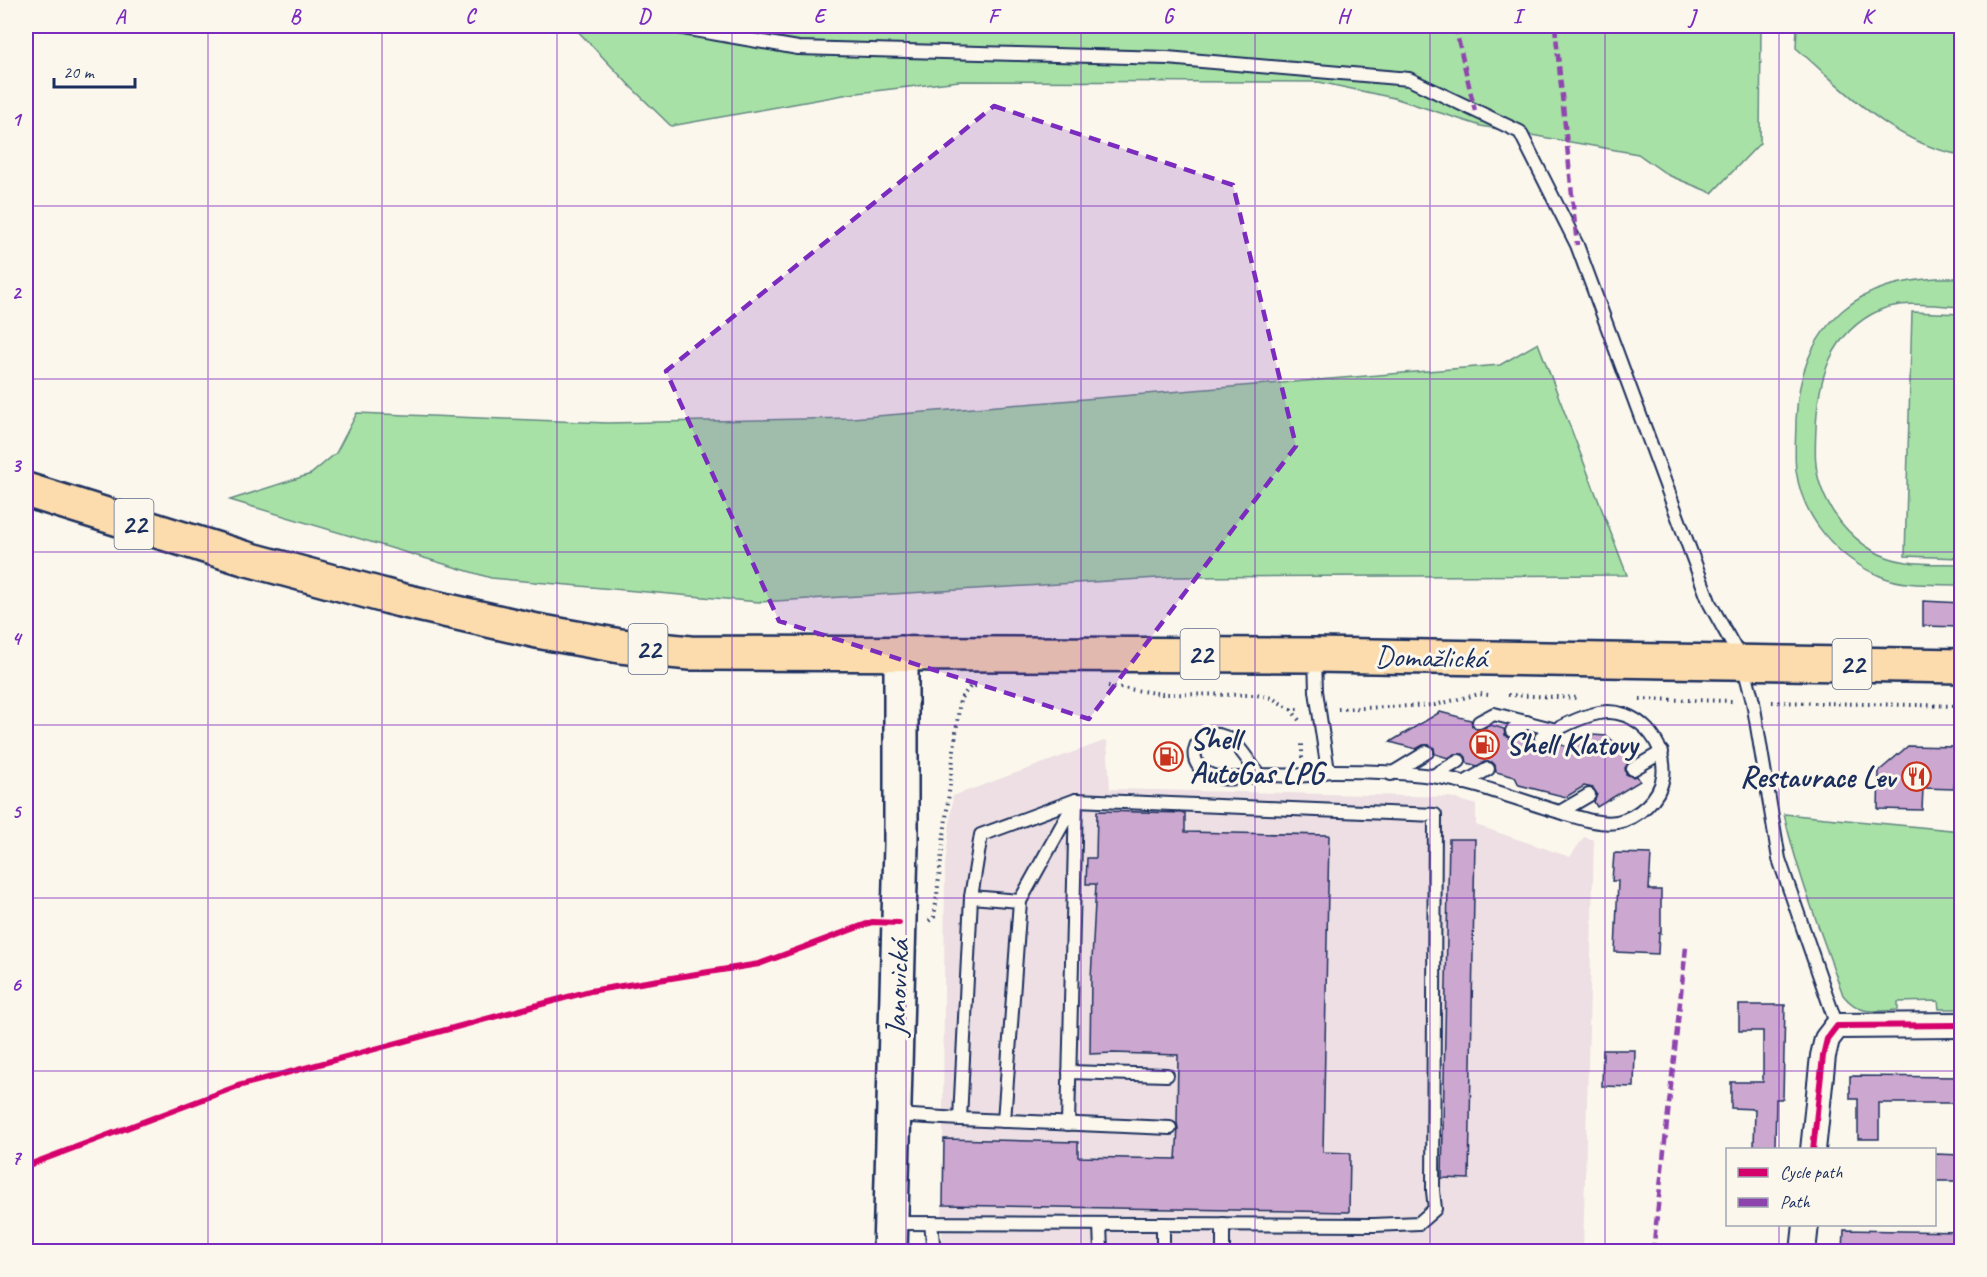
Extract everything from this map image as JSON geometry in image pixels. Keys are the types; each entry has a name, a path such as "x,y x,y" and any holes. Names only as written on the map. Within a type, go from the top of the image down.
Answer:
{"main road":[{"name":"22","path":"26,490 244,558 400,600 537,631 620,646 690,653 901,653"},
{"name":"Domažlická","path":"901,653 1315,655 1962,666"},
{"name":"Janovická","path":"890,1237 901,845 901,653"}],"street":[{"path":"1813,1148 1823,1056 1827,1039 1837,1026 1962,1025"},
{"path":"1803,1251 1806,1226"}],"lane":[{"path":"672,26 798,48 1167,58 1409,80 1520,132 1576,245 1710,604 1743,663 1753,702 1779,859 1837,1026"},
{"path":"1315,655 1318,710 1328,771"},
{"path":"1259,775 1238,747 1226,738 1213,734 1201,739 1196,745 1195,762 1201,771 1225,779 1259,775 1302,775 1328,771 1433,776 1464,783 1590,821 1617,822 1639,812 1655,798 1663,780 1664,763 1660,746 1647,728 1627,717 1600,712 1576,720 1541,738"},
{"path":"1479,722 1494,714 1556,730"},
{"path":"1512,731 1527,722"},
{"path":"1391,774 1427,752"},
{"path":"1633,769 1662,752"},
{"path":"1433,776 1459,761"},
{"path":"1464,783 1488,769"},
{"path":"1560,812 1589,795"},
{"path":"1004,1121 1020,901 1076,800"},
{"path":"1068,1124 1076,800"},
{"path":"890,1237 931,1223 1374,1225 1419,1223 1435,1209 1433,1191 1435,815 1076,800 981,835 971,897 960,1119"},
{"path":"971,897 1020,901"},
{"path":"1069,1072 1167,1075"},
{"path":"893,1115 1170,1128"},
{"path":"931,1223 934,1251"},
{"path":"1100,1224 1101,1251"},
{"path":"1163,1224 1163,1251"},
{"path":"1222,1251 1223,1224"}],"path":[{"path":"899,923 927,922 934,916 960,699 970,687 980,685"},
{"path":"1098,685 1162,694 1256,695 1272,698 1290,709 1301,724 1302,775"},
{"path":"1290,709 1435,705 1479,694 1490,695"},
{"path":"1501,695 1580,698"},
{"path":"1636,699 1962,706"}],"highlighted area":[{"path":"994,106 1233,185 1296,446 1089,719 779,621 666,371"}],"shaded area":[{"path":"1107,740 1110,789 1449,797 1476,805 1476,825 1570,857 1584,837 1594,840 1583,1251 942,1252 945,866 953,796"}],"green space":[{"path":"573,26 1761,26 1760,143 1712,193 1668,175 1638,154 1481,126 1394,98 1319,82 959,81 849,94 671,126"},
{"path":"1797,26 1961,26 1961,155 1913,140 1872,114 1796,48"},
{"path":"1936,278 1961,278 1961,307 1920,304 1889,307 1863,320 1849,331 1838,345 1830,359 1820,392 1816,428 1816,466 1821,487 1830,506 1841,523 1856,538 1882,555 1904,562 1961,564 1961,585 1920,584 1890,580 1864,568 1850,558 1824,534 1814,519 1800,487 1795,464 1797,404 1803,374 1822,333 1843,310 1864,296 1899,283"},
{"path":"1912,312 1961,314 1961,558 1905,556"},
{"path":"1538,343 1627,575 1175,577 759,602 491,578 230,500 311,474 336,453 357,413 607,423 852,418 1500,365"},
{"path":"1784,814 1961,831 1961,1009 1939,1009 1938,1001 1898,1002 1898,1010 1868,1011 1849,1002 1843,995 1803,883"}],"building":[{"path":"1923,601 1962,603 1962,627 1923,626"},
{"path":"1440,712 1471,720 1472,726 1478,730 1491,725 1504,729 1505,735 1509,738 1516,738 1523,734 1533,736 1534,742 1540,746 1552,741 1569,748 1592,735 1607,736 1629,762 1625,768 1626,774 1632,777 1637,776 1640,781 1597,807 1594,802 1597,794 1593,788 1584,786 1566,797 1519,785 1515,777 1496,772 1492,762 1484,762 1477,766 1467,763 1463,754 1455,754 1448,758 1435,754 1434,748 1430,745 1423,745 1416,749 1390,742"},
{"name":"Restaurace Lev","path":"1908,746 1955,747 1954,789 1923,788 1922,810 1878,809 1879,771"},
{"path":"1097,811 1185,813 1185,832 1329,835 1323,1152 1350,1153 1349,1212 943,1205 944,1139 1078,1142 1078,1157 1176,1159 1178,1055 1090,1054 1096,884 1086,884 1087,858 1096,858"},
{"path":"1449,839 1475,839 1469,1179 1442,1178"},
{"path":"1614,853 1651,854 1649,890 1661,890 1661,933 1659,933 1658,954 1615,952 1618,881 1612,881"},
{"path":"1739,1005 1785,1005 1783,1099 1776,1099 1775,1146 1754,1146 1755,1109 1731,1108 1731,1082 1763,1082 1763,1031 1739,1031"},
{"path":"1603,1050 1635,1050 1634,1087 1602,1086"},
{"path":"1850,1076 1962,1077 1962,1103 1879,1103 1879,1139 1858,1139 1858,1099 1850,1099"},
{"path":"1936,1154 1962,1155 1962,1181 1936,1181"},
{"path":"1844,1230 1962,1232 1962,1251 1843,1251"}],"marked path":[{"path":"1455,26 1475,111"},
{"path":"1555,26 1577,245"},
{"path":"1653,1252 1686,947"}],"cycle path":[{"path":"26,1166 238,1086 590,991 759,964 872,922 899,923"},
{"path":"1813,1148 1823,1056 1827,1039 1837,1026 1962,1025"}],"place":[{"name":"Shell Klatovy","path":"1485,744"},
{"name":"Shell AutoGas LPG","path":"1169,756"},
{"name":"Restaurace Lev","path":"1916,777"}]}
